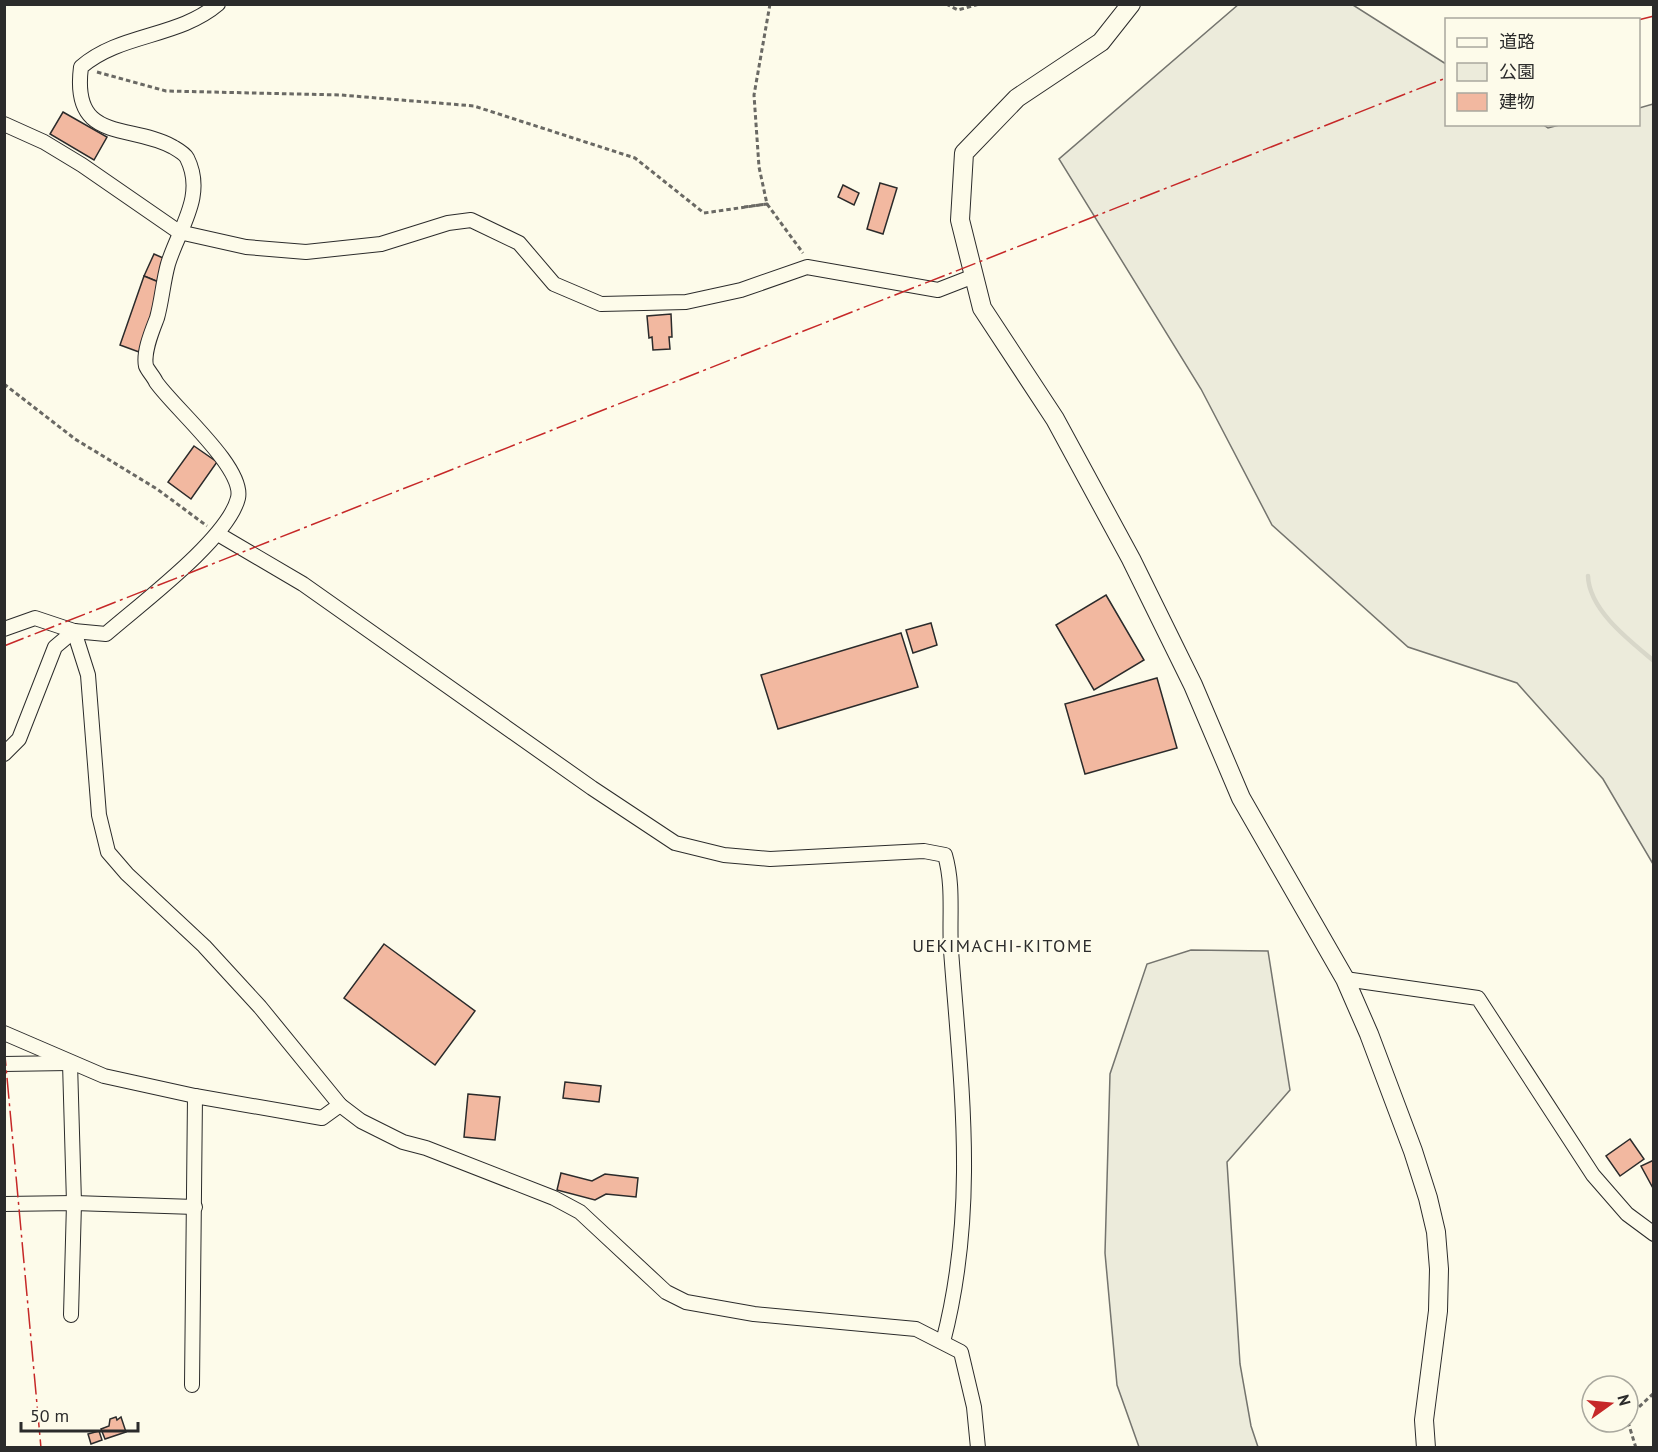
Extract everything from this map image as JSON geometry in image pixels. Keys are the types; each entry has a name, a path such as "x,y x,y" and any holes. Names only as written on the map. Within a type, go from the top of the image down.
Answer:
{"street":[{"path":"4,629 35,618 74,631 106,634 218,534 238,497 234,474 212,445 166,396 146,366 148,346 159,310 167,267 179,232 187,222 195,196 194,174 186,155 169,145 98,125 88,110 79,85 81,67 96,54 203,17 218,4"},
{"path":"1131,4 1101,42 1017,98 964,153 960,220 982,308 1055,419 1109,519 1193,685 1241,798 1345,979 1370,1034 1413,1151 1436,1232 1438,1311 1424,1420 1426,1448"},
{"path":"4,124 44,142 82,165 179,232 246,247 306,252 381,244 448,223 471,220 484,224 519,243 554,284 601,304 686,302 752,287 807,267 939,290 974,276"},
{"path":"218,534 303,584 582,782 675,843 724,855 770,860 924,851 945,855 950,872 951,951 960,1053 966,1180 956,1294 943,1342"},
{"path":"4,754 19,739 55,646 74,631"},
{"path":"74,631 88,675 99,815 108,852 126,874 228,972 340,1104 362,1121 403,1142 426,1148 554,1198 580,1212 666,1292 686,1302 754,1314 916,1329 943,1342 961,1352 974,1407 978,1448"},
{"path":"1345,979 1478,998 1593,1175 1627,1214 1653,1234"},
{"path":"4,1033 104,1076 195,1096 322,1118 340,1104"},
{"path":"4,1064 24,1066 70,1063"},
{"path":"70,1063 74,1203 71,1315"},
{"path":"192,1386 195,1096"},
{"path":"4,1204 74,1203 195,1207"}],"path":[{"path":"770,4 754,95 759,167 767,204 803,251 807,267"},
{"path":"946,4 958,9 980,4"},
{"path":"81,67 166,92 341,95 474,106 635,158 704,213 767,204"},
{"path":"744,207 767,204"},
{"path":"4,384 75,439 157,489 218,534"},
{"path":"1640,1405 1653,1393"}],"green space":[{"path":"1239,4 1353,5 1445,63 1445,126 1545,126 1548,128 1556,126 1640,126 1640,108 1653,104 1653,864 1603,779 1517,683 1408,647 1272,525 1201,389 1059,159"},
{"path":"1191,950 1268,951 1290,1090 1227,1162 1240,1364 1251,1426 1258,1447 1139,1447 1117,1385 1105,1253 1110,1074 1147,964"}],"building":[{"path":"63,112 107,137 94,160 50,134"},
{"path":"880,183 897,188 883,234 867,229"},
{"path":"843,185 859,193 854,205 838,197"},
{"path":"154,254 170,261 161,283 144,276"},
{"path":"144,276 161,283 139,352 120,345"},
{"path":"671,314 670,349 653,350 652,337 649,338 647,316"},
{"path":"194,446 217,462 191,499 168,482"},
{"path":"1106,595 1144,660 1094,690 1056,625"},
{"path":"931,623 937,645 913,653 906,630"},
{"path":"901,633 918,687 778,729 761,675"},
{"path":"1157,678 1177,748 1085,774 1065,704"},
{"path":"384,944 475,1011 435,1065 344,998"},
{"path":"565,1082 601,1086 599,1102 563,1098"},
{"path":"468,1094 500,1097 495,1140 464,1137"},
{"path":"1630,1139 1644,1159 1620,1176 1606,1156"},
{"path":"1654,1160 1654,1190 1641,1166"},
{"path":"561,1173 592,1181 605,1174 638,1178 636,1197 606,1194 595,1200 557,1190"},
{"path":"116,1417 117,1420 121,1417 126,1432 105,1439 101,1429 109,1426 110,1419"},
{"path":"99,1431 102,1440 91,1444 88,1434"}],"waterway":[{"path":"1588,576 1590,589 1603,613 1612,624 1654,661"}],"power":[{"path":"1640,20 1654,16"},
{"path":"4,646 1445,78"},
{"path":"4,1045 41,1448"}],"district":[{"name":"UEKIMACHI-KITOME","path":"1003,946"}]}
